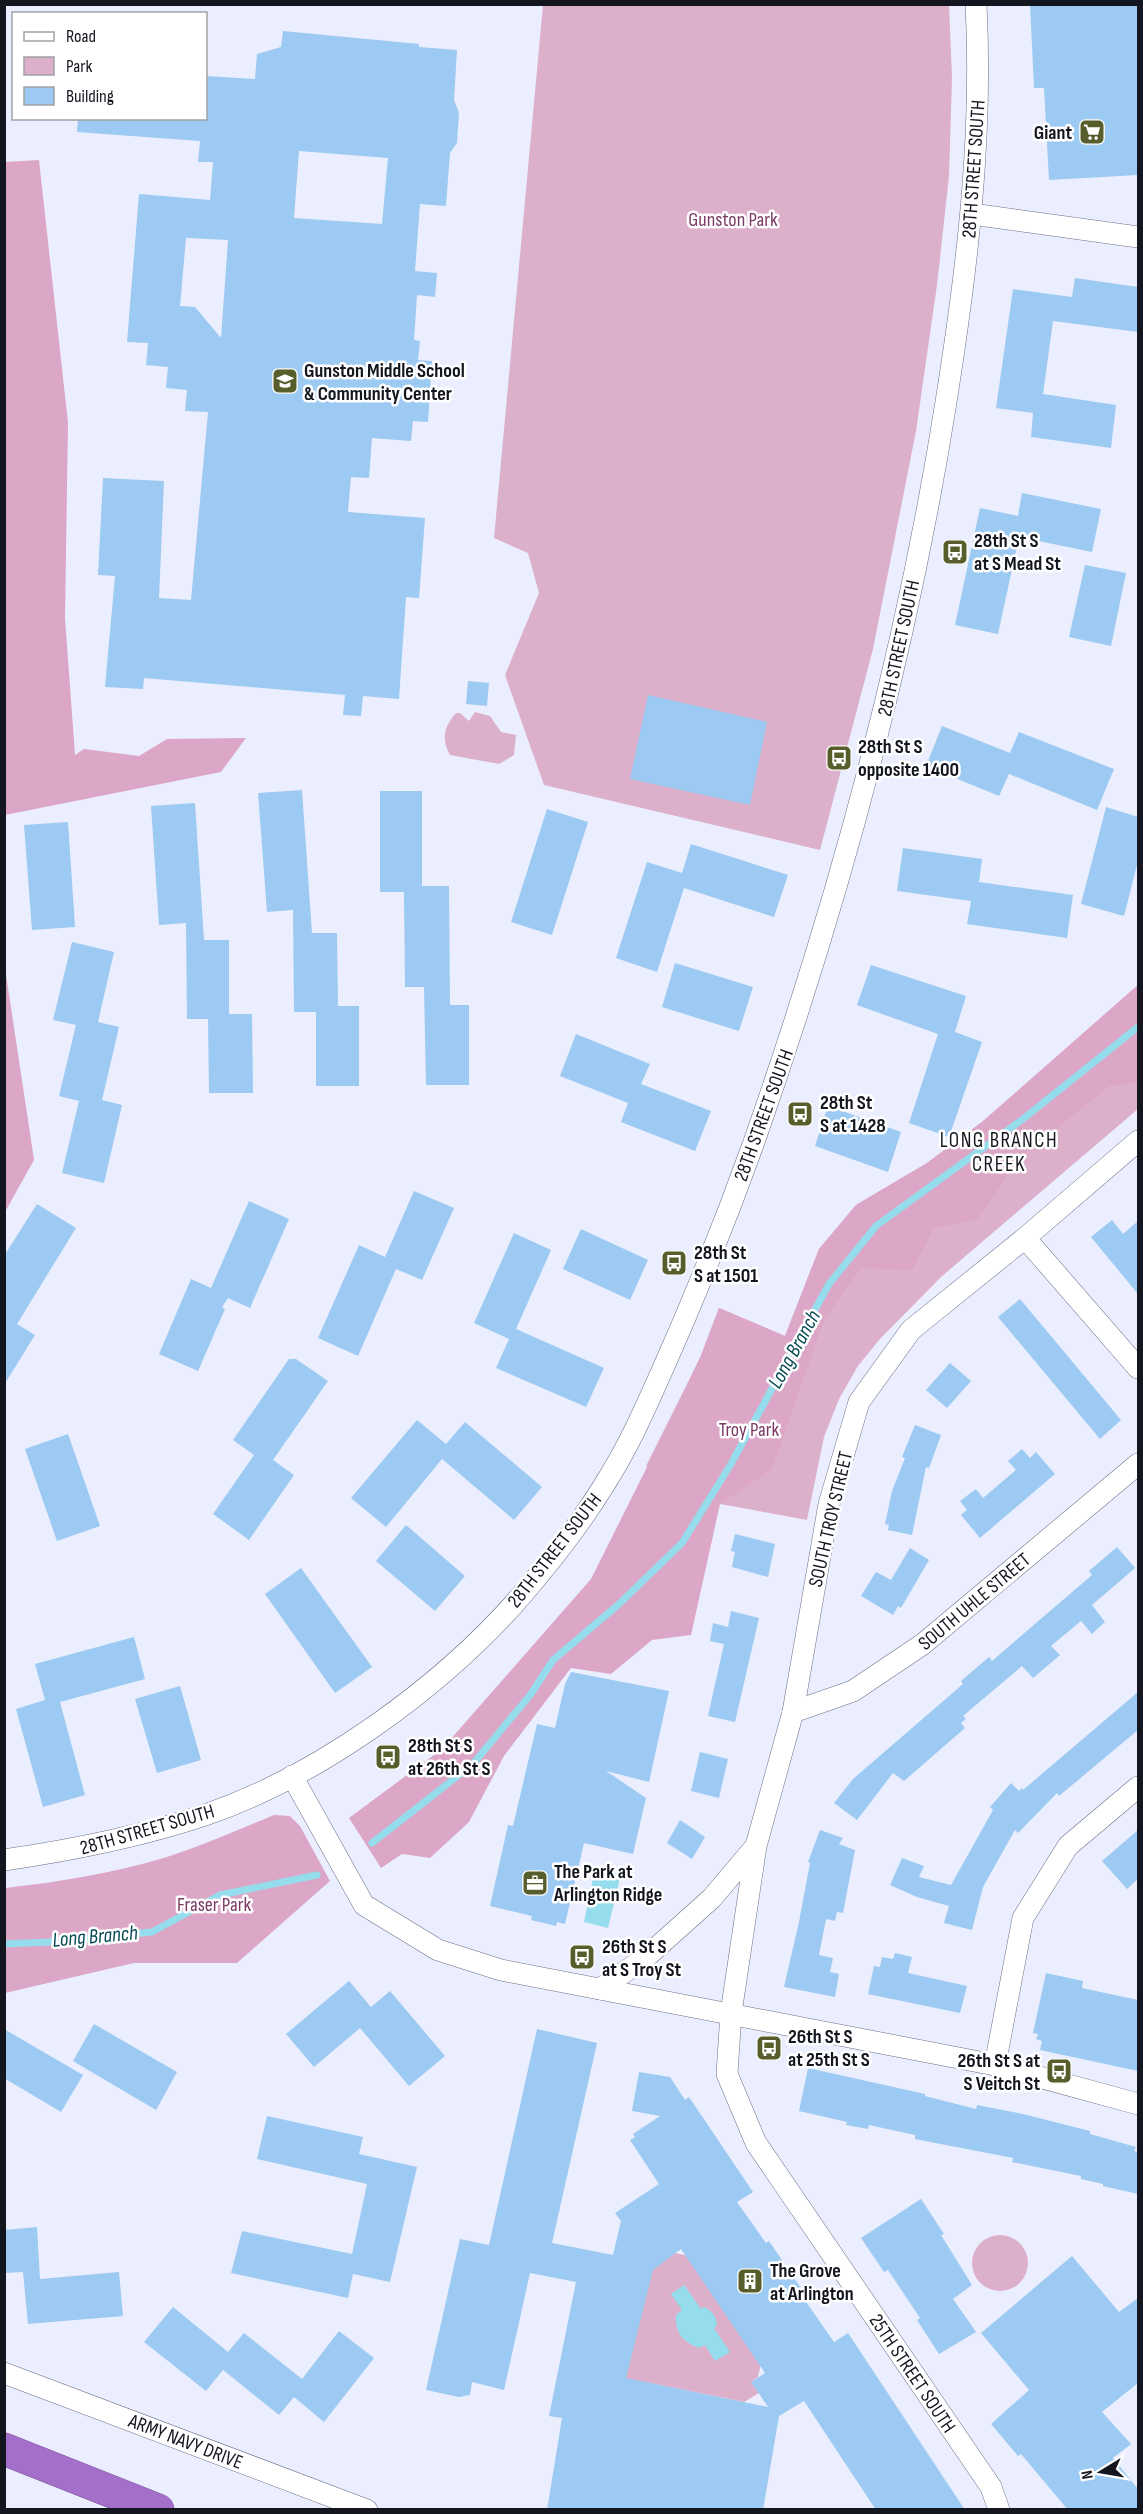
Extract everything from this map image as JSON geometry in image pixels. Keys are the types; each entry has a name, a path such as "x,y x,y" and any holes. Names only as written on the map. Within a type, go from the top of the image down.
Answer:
{"highway":[{"path":"4,2450 158,2510"}],"street":[{"name":"28TH STREET SOUTH","path":"4,1860 71,1850 140,1835 208,1814 268,1789 376,1725 450,1668 518,1599 575,1529 612,1473 686,1318 779,1072 869,774 898,652 933,486 961,307 972,213 978,80 976,4"},
{"path":"972,213 1138,237"},
{"name":"SOUTH TROY STREET","path":"731,2013 756,1846 793,1712 829,1504 859,1402 911,1330 1025,1238 1138,1141"},
{"path":"1025,1238 1138,1368"},
{"name":"SOUTH UHLE STREET","path":"793,1712 853,1691 923,1644 1138,1464"},
{"path":"292,1776 364,1905 438,1950 501,1970 995,2065 1138,2104"},
{"path":"995,2065 1023,1918 1068,1846 1138,1786"},
{"path":"600,1989 645,1958 712,1898 756,1846"},
{"name":"25TH STREET SOUTH","path":"731,2013 727,2074 756,2143 991,2487 999,2510"},
{"name":"ARMY NAVY DRIVE","path":"4,2373 367,2510"}],"green space":[{"name":"Gunston Park","path":"543,5 949,5 952,78 949,176 937,285 916,431 873,649 820,850 544,785 505,675 539,593 528,553 494,538"},
{"path":"39,160 68,423 65,618 75,755 84,749 139,756 167,739 246,738 221,772 5,815 5,162"},
{"path":"475,712 490,716 501,732 516,735 514,755 499,764 450,755 445,744 446,728 456,713 460,713 469,721"},
{"path":"4,961 34,1160 5,1212 4,1212"},
{"name":"Troy Park","path":"1138,985 1138,1109 941,1277 879,1340 858,1366 839,1399 824,1437 807,1520 720,1504 646,1466 700,1358 719,1308 785,1336 819,1249 856,1205 927,1163 982,1122"},
{"path":"1138,985 1138,1082 1110,1086 1020,1157 978,1219 934,1228 912,1270 861,1268 824,1320 772,1469 720,1504 691,1635 652,1640 611,1674 571,1668 504,1756 469,1822 430,1858 402,1854 381,1868 349,1818 442,1749 591,1579 700,1358 719,1308 785,1336 819,1249 856,1205 927,1163 982,1122"},
{"name":"Fraser Park","path":"274,1815 290,1816 300,1826 330,1881 237,1963 134,1963 5,1993 5,1888 86,1876 147,1863"},
{"path":"1000,2235 1011,2237 1020,2243 1026,2252 1028,2263 1026,2274 1020,2283 1011,2289 1000,2291 989,2289 980,2283 974,2274 972,2263 974,2252 980,2243 989,2237"},
{"path":"675,2253 693,2257 762,2359 758,2377 751,2382 759,2393 744,2402 645,2382 624,2385 654,2262"}],"water":[{"path":"595,1869 621,1874 608,1928 584,1922"},
{"path":"684,2285 701,2309 704,2307 714,2314 717,2325 714,2328 730,2352 715,2361 705,2345 699,2348 684,2339 678,2332 676,2315 682,2310 671,2294"}],"building":[{"name":"Giant","path":"1030,4 1138,4 1138,175 1049,180 1044,88 1034,88"},
{"path":"283,31 419,44 419,47 457,50 454,100 459,113 457,143 450,153 446,206 420,204 415,271 437,273 435,297 417,295 414,340 420,341 418,360 432,361 428,422 413,421 411,441 372,438 369,478 351,477 348,512 425,518 419,598 406,597 399,699 363,696 361,716 343,715 345,695 144,678 143,689 105,687 115,576 98,575 103,478 164,481 159,598 191,600 208,412 185,411 187,390 166,388 168,367 146,365 148,343 127,342 139,194 210,200 213,162 198,162 200,141 77,132 78,120 207,120 207,76 255,79 257,54 281,47","holes":["299,151 388,158 382,224 294,218","186,238 228,240 221,338 195,307 180,306"]},
{"path":"1075,278 1138,287 1138,332 1053,321 1043,394 1116,405 1111,448 1031,437 1033,413 996,408 1013,289 1072,297"},
{"path":"1022,493 1101,509 1092,552 1019,537 998,634 955,625 980,508 1018,516"},
{"path":"1085,565 1126,573 1111,646 1069,637"},
{"path":"468,681 489,683 487,706 466,704"},
{"path":"648,695 767,722 750,805 630,779"},
{"path":"942,726 1010,753 1019,732 1114,769 1097,810 1009,774 999,796 926,766"},
{"path":"302,790 312,933 337,933 338,1006 359,1006 359,1086 316,1086 316,1012 294,1012 293,910 267,912 258,793"},
{"path":"380,791 422,791 422,886 449,886 450,1005 469,1005 469,1085 426,1085 424,987 405,987 404,892 380,892"},
{"path":"195,803 204,940 229,940 229,1014 252,1014 253,1093 209,1093 208,1019 187,1019 186,923 159,925 151,806"},
{"path":"1106,807 1138,817 1138,861 1124,916 1081,904"},
{"path":"547,809 588,822 552,935 511,922"},
{"path":"68,822 75,927 32,930 24,825"},
{"path":"691,844 788,875 774,917 684,888 657,972 616,958 647,862 682,873"},
{"path":"903,848 982,859 979,882 1073,895 1067,938 967,924 971,901 897,891"},
{"path":"72,942 114,952 98,1022 119,1027 102,1100 122,1105 104,1183 62,1173 79,1101 59,1096 76,1025 53,1020"},
{"path":"675,963 753,987 739,1031 662,1007"},
{"path":"871,965 966,996 955,1032 982,1042 949,1137 909,1123 938,1034 857,1005"},
{"path":"576,1034 650,1064 641,1084 711,1111 695,1151 621,1122 628,1103 560,1076"},
{"path":"828,1106 901,1132 888,1172 815,1146"},
{"path":"414,1191 454,1208 422,1280 396,1269 358,1356 318,1338 359,1245 385,1257"},
{"path":"249,1201 289,1219 250,1308 228,1298 222,1307 225,1309 198,1371 159,1354 191,1279 211,1288"},
{"path":"37,1204 76,1228 17,1324 35,1335 4,1385 4,1256"},
{"path":"1112,1220 1123,1234 1138,1221 1138,1294 1091,1237"},
{"path":"581,1229 648,1260 630,1300 563,1269"},
{"path":"514,1233 551,1250 516,1329 604,1368 586,1407 496,1368 509,1339 474,1323"},
{"path":"1020,1299 1121,1420 1100,1439 998,1317"},
{"path":"289,1359 296,1359 328,1381 273,1460 294,1475 249,1540 213,1514 254,1455 233,1440"},
{"path":"950,1363 971,1381 947,1408 926,1390"},
{"path":"417,1420 446,1444 465,1422 542,1487 514,1520 442,1459 386,1527 351,1498"},
{"path":"915,1425 941,1435 929,1468 926,1467 912,1535 888,1530 889,1525 885,1524 892,1491 905,1458 902,1457"},
{"path":"68,1434 100,1526 57,1541 25,1449"},
{"path":"1022,1449 1030,1458 1036,1452 1055,1474 980,1538 961,1515 967,1510 960,1501 976,1489 983,1498 1016,1470 1008,1461"},
{"path":"406,1525 465,1576 435,1611 376,1561"},
{"path":"735,1534 775,1544 768,1577 732,1567 735,1552 731,1551"},
{"path":"1117,1547 1135,1568 1092,1605 1105,1622 1092,1634 1081,1621 1051,1646 1060,1655 1033,1678 1022,1666 963,1716 966,1719 961,1723 965,1728 904,1781 893,1773 857,1820 834,1803 853,1779 963,1684 961,1681 989,1657 992,1661 1092,1575 1089,1571"},
{"path":"910,1548 929,1560 901,1608 898,1606 893,1615 861,1596 876,1572 891,1580"},
{"path":"301,1568 372,1667 335,1693 265,1594"},
{"path":"731,1611 759,1618 735,1722 708,1716 724,1644 710,1641 713,1623 728,1627"},
{"path":"134,1637 145,1679 60,1702 85,1795 43,1807 16,1709 45,1700 35,1664"},
{"path":"571,1672 669,1691 649,1782 606,1771 646,1798 633,1854 584,1843 565,1924 557,1922 556,1926 531,1920 532,1916 490,1906 508,1825 513,1826 537,1724 555,1728 565,1684"},
{"path":"180,1686 201,1760 157,1773 135,1699"},
{"path":"1138,1692 1138,1730 1059,1796 1057,1793 1018,1833 1015,1830 983,1887 972,1930 944,1923 949,1906 917,1897 890,1885 902,1858 924,1866 919,1877 951,1885 993,1810 990,1807 1011,1783 1019,1791 1022,1788 1023,1790"},
{"path":"700,1752 728,1759 719,1798 691,1791"},
{"path":"680,1820 705,1837 692,1859 667,1843"},
{"path":"820,1830 843,1838 839,1844 855,1850 843,1913 837,1912 835,1921 826,1919 819,1955 833,1958 830,1972 839,1974 835,1997 784,1987 799,1922 810,1863 808,1862"},
{"path":"1138,1830 1138,1879 1127,1889 1102,1861"},
{"path":"895,1953 912,1957 908,1973 967,1986 960,2013 868,1994 874,1966 880,1967 882,1957 893,1959"},
{"path":"1046,1973 1083,1981 1082,1988 1138,2000 1138,2071 1040,2050 1042,2041 1036,2039 1038,2034 1033,2033"},
{"path":"349,1981 371,2007 390,1991 445,2056 409,2086 360,2028 314,2067 286,2034"},
{"path":"94,2024 177,2072 156,2110 73,2061"},
{"path":"4,2029 83,2075 61,2112 4,2078"},
{"path":"537,2029 597,2043 552,2243 613,2255 621,2221 615,2213 659,2184 630,2140 635,2137 633,2134 660,2116 632,2111 639,2072 670,2077 685,2100 689,2097 753,2192 737,2202 766,2243 769,2241 805,2294 802,2296 834,2342 848,2333 965,2510 876,2510 804,2401 779,2416 763,2510 547,2510 562,2418 549,2416 576,2282 530,2273 504,2390 472,2382 470,2395 459,2397 426,2390 460,2239 489,2245","holes":["681,2249 765,2373 751,2382 768,2407 626,2378 653,2270"]},
{"path":"808,2068 925,2094 925,2096 976,2109 977,2105 1023,2114 1090,2131 1090,2134 1136,2147 1134,2151 1138,2152 1138,2194 1103,2186 1103,2184 1081,2179 1081,2176 1012,2162 1013,2158 915,2139 915,2135 869,2125 868,2129 846,2125 847,2122 799,2111"},
{"path":"267,2116 363,2137 359,2154 417,2167 390,2282 353,2274 348,2298 231,2273 242,2231 352,2254 367,2184 257,2159"},
{"path":"921,2199 944,2234 941,2235 972,2285 953,2299 976,2332 939,2354 917,2320 920,2318 888,2270 884,2272 861,2238"},
{"path":"37,2227 40,2279 119,2272 123,2316 28,2324 23,2272 4,2273 4,2230"},
{"path":"1072,2256 1119,2312 1138,2298 1138,2383 1102,2412 1131,2444 1113,2458 1138,2489 1138,2510 1068,2510 1021,2454 1018,2456 991,2424 1029,2390 981,2333"},
{"path":"173,2307 228,2352 244,2333 302,2379 339,2331 374,2358 324,2422 294,2397 279,2415 223,2370 206,2391 144,2342"}],"waterway":[{"name":"Long Branch","path":"372,1843 473,1764 531,1694 553,1660 618,1605 682,1543 731,1464 829,1284 876,1226 1023,1119 1138,1027"},
{"name":"Long Branch","path":"4,1944 152,1932 220,1895 317,1875"}],"place":[{"name":"Giant","path":"1092,132"},
{"name":"Gunston Middle School & Community Center","path":"285,381"},
{"name":"28th St S at S Mead St","path":"955,552"},
{"name":"28th St S opposite 1400","path":"839,758"},
{"name":"28th St S at 1428","path":"800,1114"},
{"name":"28th St S at 1501","path":"674,1263"},
{"name":"28th St S at 26th St S","path":"388,1757"},
{"name":"The Park at Arlington Ridge","path":"535,1883"},
{"name":"26th St S at S Troy St","path":"582,1957"},
{"name":"26th St S at 25th St S","path":"769,2048"},
{"name":"26th St S at S Veitch St","path":"1059,2071"},
{"name":"The Grove at Arlington","path":"750,2281"}],"district":[{"name":"LONG BRANCH CREEK","path":"999,1152"}]}
